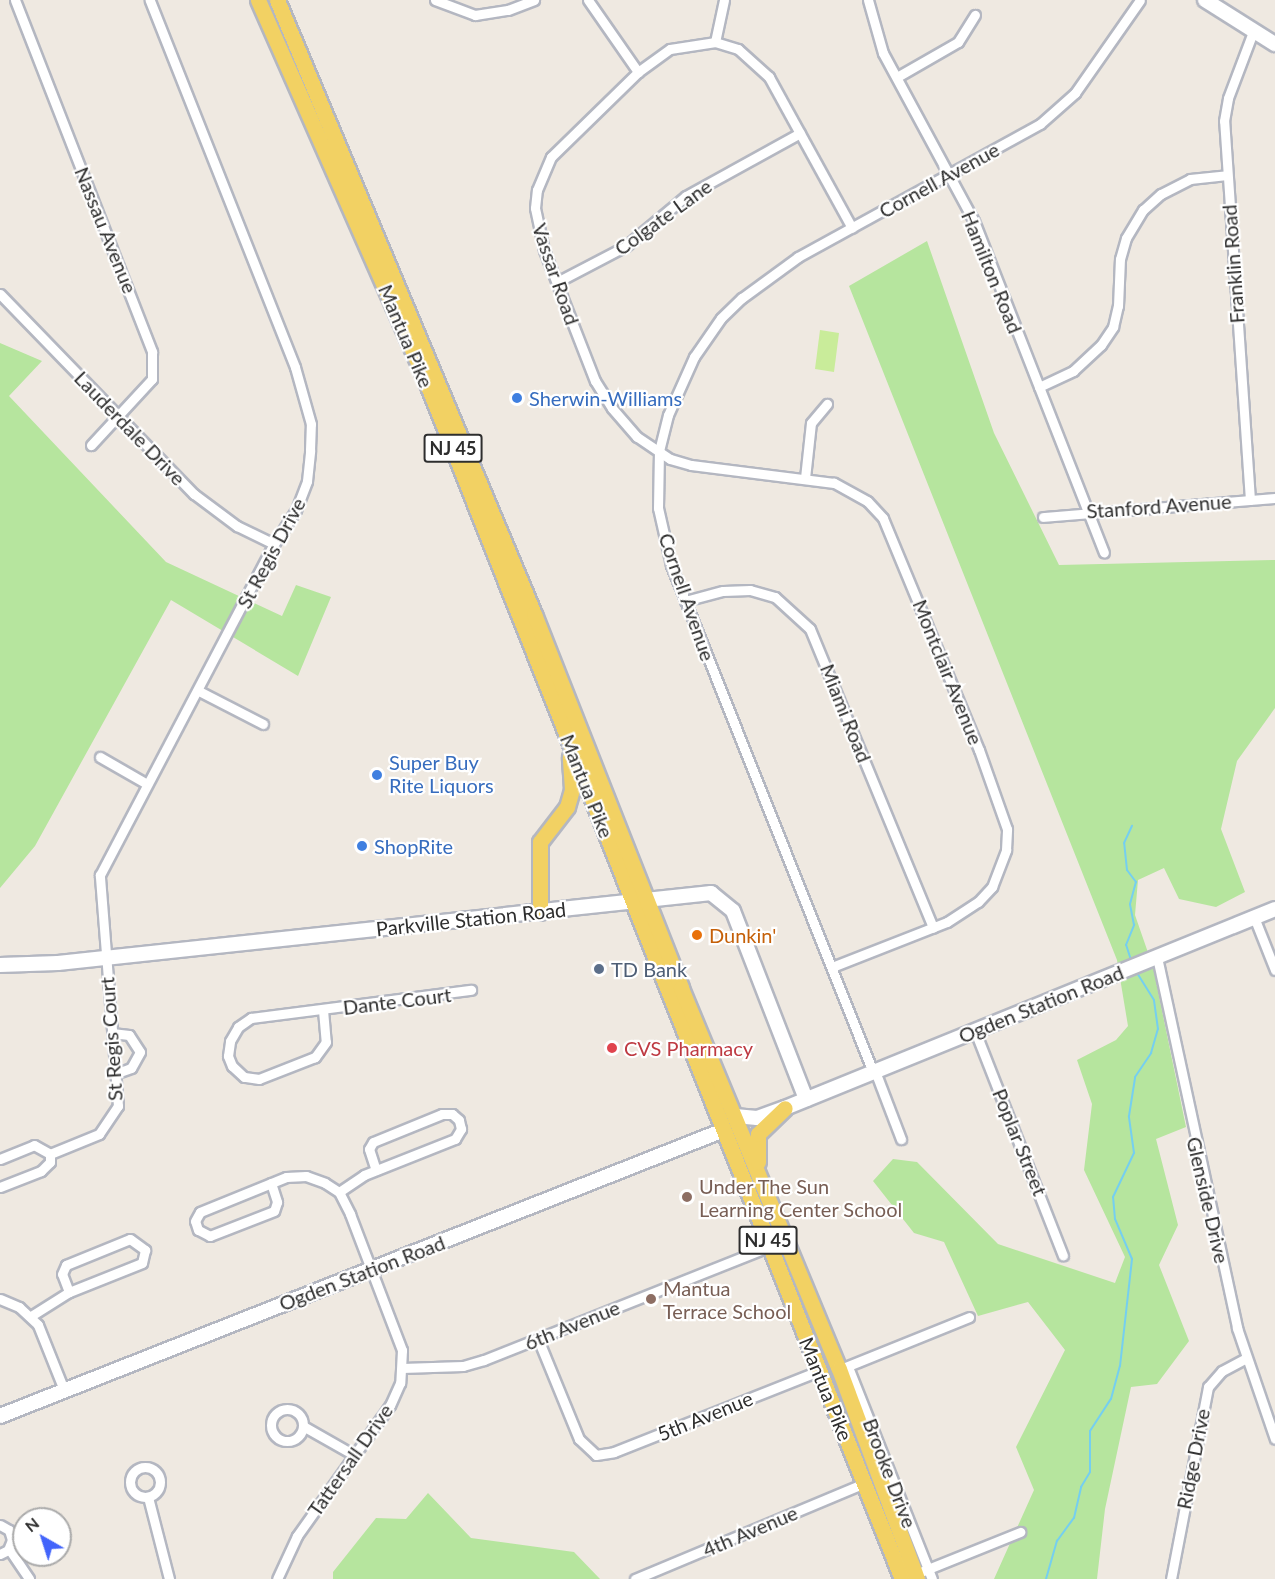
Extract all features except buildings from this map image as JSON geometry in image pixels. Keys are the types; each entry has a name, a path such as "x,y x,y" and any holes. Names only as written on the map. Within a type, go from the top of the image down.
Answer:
{"main road":[{"name":"Mantua Pike","path":"258,0 428,386 567,736 735,1116 807,1299 844,1368 915,1575"},
{"name":"Mantua Pike","path":"277,0 426,350 640,900 724,1130 864,1484 915,1575"},
{"path":"282,0 286,21"},
{"path":"540,912 540,842 567,807 572,789 567,736"},
{"path":"785,1108 758,1134 757,1160 808,1288 807,1299"}],"street":[{"name":"Nassau Avenue","path":"15,0 152,352 152,379 91,445"},
{"name":"St Regis Drive","path":"104,957 100,875 274,544 303,496 309,467 310,424 295,367 150,0"},
{"path":"435,0 476,15 508,10 534,0"},
{"path":"588,0 638,72"},
{"path":"724,0 715,42 738,49 762,69 852,228"},
{"name":"Hamilton Road","path":"868,0 873,30 974,221 1104,552"},
{"name":"Cornell Avenue","path":"902,1139 685,601 666,548 658,508 659,451 681,382 721,318 776,270 1057,111 1075,93 1140,0"},
{"path":"1205,0 1275,44"},
{"path":"897,77 958,42 975,15"},
{"name":"Franklin Road","path":"1250,500 1224,121 1228,98 1253,32"},
{"name":"Vassar Road","path":"659,451 637,437 612,408 595,381 537,229 535,208 543,172 551,157 638,72 670,49 715,42"},
{"name":"Colgate Lane","path":"557,282 626,246 686,196 800,133"},
{"path":"1038,387 1073,371 1101,345 1113,327 1118,306 1120,259 1126,238 1143,210 1161,194 1190,179 1227,175"},
{"name":"Lauderdale Drive","path":"0,294 194,494 237,526 274,544"},
{"path":"806,477 811,423 827,404"},
{"name":"Montclair Avenue","path":"659,451 670,459 691,465 806,477 851,490 867,501 891,530 1003,814 1006,850 992,887 962,914 933,928 832,968"},
{"name":"Stanford Avenue","path":"1043,517 1086,511 1275,498"},
{"name":"Miami Road","path":"685,601 736,590 764,593 775,597 810,629 933,928"},
{"path":"199,690 263,724"},
{"path":"100,757 147,784"},
{"name":"Parkville Station Road","path":"0,965 104,957 711,893 733,911 806,1099"},
{"name":"Ogden Station Road","path":"735,1116 757,1118 785,1108 1275,909"},
{"path":"1254,917 1275,970"},
{"name":"St Regis Court","path":"0,1159 34,1145 50,1154 88,1140 107,1126 118,1106 117,1073 104,957"},
{"name":"Glenside Drive","path":"1157,957 1201,1170 1245,1359 1275,1439"},
{"name":"Dante Court","path":"323,1010 326,1042 315,1057 259,1079 244,1077 232,1066 228,1052 230,1041 247,1020 471,990"},
{"name":"Poplar Street","path":"975,1031 1063,1255"},
{"path":"112,1033 129,1035 140,1052 131,1068 117,1073"},
{"path":"271,1184 277,1202 273,1211 210,1236 198,1230 195,1221 200,1212 286,1177 306,1176 339,1192 376,1170 455,1139 461,1129 459,1120 452,1114 442,1114 373,1142 369,1149 376,1170"},
{"name":"Ogden Station Road","path":"0,1416 724,1130"},
{"name":"St Regis Court","path":"0,1187 41,1171 50,1162 50,1154"},
{"name":"Tattersall Drive","path":"277,1579 297,1536 390,1405 402,1368 397,1332 373,1269 339,1192"},
{"path":"31,1316 69,1292 137,1266 145,1259 144,1247 126,1240 66,1265 62,1274 69,1292"},
{"name":"6th Avenue","path":"402,1368 463,1366 538,1339 770,1246"},
{"path":"0,1299 31,1316 42,1332 64,1390"},
{"path":"844,1368 969,1317"},
{"name":"5th Avenue","path":"538,1339 579,1438 590,1452 601,1455 614,1452 819,1371"},
{"name":"Ridge Drive","path":"1171,1579 1208,1387 1222,1371 1245,1359"},
{"path":"303,1426 354,1455"},
{"name":"4th Avenue","path":"635,1579 864,1484"},
{"path":"148,1497 169,1579"},
{"path":"0,1525 12,1534 9,1549 0,1554"},
{"path":"915,1575 1020,1532"},
{"path":"9,1549 23,1564 28,1579"},
{"path":"915,1575 932,1579"}],"green space":[{"path":"927,241 994,433 1059,565 1275,560 1275,708 1237,761 1221,829 1245,892 1216,907 1179,899 1164,868 1138,880 1135,915 1153,967 1186,1127 1156,1139 1178,1225 1159,1265 1189,1341 1157,1384 1131,1387 1105,1509 1097,1579 994,1579 1034,1490 1016,1447 1065,1350 1028,1302 978,1316 944,1242 914,1233 873,1181 893,1159 917,1162 998,1244 1115,1283 1125,1257 1084,1170 1092,1104 1077,1060 1116,1040 1128,1026 1117,960 849,286"},
{"path":"820,330 839,333 834,372 815,369"},
{"path":"0,343 42,361 9,396 166,562 282,616 296,585 331,597 298,676 171,600 35,846 0,888"},
{"path":"428,1493 471,1538 574,1552 600,1579 333,1579 333,1572 376,1518 406,1519"}],"waterway":[{"path":"1131,960 1126,945 1134,925 1130,904 1136,882 1127,870 1124,843 1132,826"},
{"path":"1046,1579 1057,1541 1074,1518 1081,1487 1090,1472 1090,1431 1111,1399 1120,1366 1132,1259 1115,1219 1113,1197 1134,1153 1129,1116 1135,1077 1151,1053 1158,1029 1154,1000 1136,971"}],"place":[{"name":"Sherwin-Williams","path":"517,398"},
{"name":"Super Buy Rite Liquors","path":"377,775"},
{"name":"ShopRite","path":"362,846"},
{"name":"Dunkin'","path":"697,935"},
{"name":"TD Bank","path":"599,969"},
{"name":"CVS Pharmacy","path":"612,1048"},
{"name":"Under The Sun Learning Center School","path":"687,1197"},
{"name":"Mantua Terrace School","path":"651,1299"}]}
